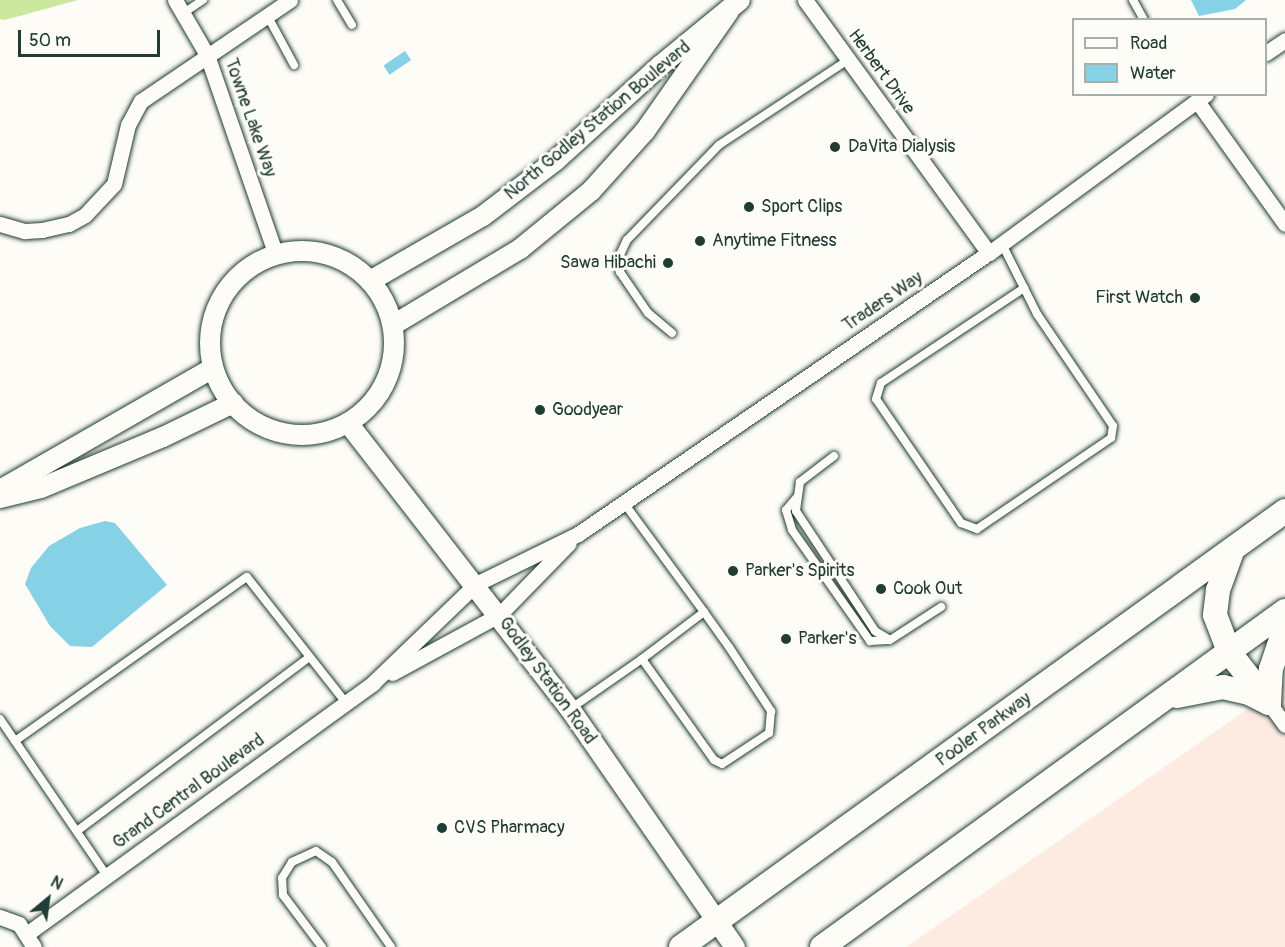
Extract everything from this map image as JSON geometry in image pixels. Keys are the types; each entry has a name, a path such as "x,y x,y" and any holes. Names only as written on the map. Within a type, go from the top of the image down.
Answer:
{"main road":[{"name":"Pooler Parkway","path":"681,947 1285,511"},
{"path":"1233,549 1218,590 1215,615 1229,652 1269,703"},
{"path":"822,947 1285,611"},
{"path":"1269,703 1271,669 1285,627"},
{"path":"1160,702 1194,690 1223,687 1249,693 1269,703"}],"street":[{"name":"Towne Lake Way","path":"175,0 207,55 276,255"},
{"path":"0,224 25,231 55,228 92,209 118,176 128,125 136,106 154,89 290,0"},
{"name":"Herbert Drive","path":"805,0 989,253"},
{"name":"North Godley Station Boulevard","path":"370,281 483,216 555,161 661,65 735,5"},
{"name":"North Godley Station Boulevard","path":"393,325 520,249 591,191 645,131 735,5"},
{"path":"1267,52 1285,40"},
{"path":"1198,96 1285,224"},
{"name":"Traders Way","path":"476,584 578,534 624,503 1002,244 1198,96"},
{"path":"302,251 327,255 350,265 370,281 384,302 393,325 394,354 386,381 370,405 348,423 318,434 287,434 257,423 233,404 213,368 211,332 222,298 236,279 254,264 276,255 302,251"},
{"path":"0,490 213,368"},
{"path":"0,498 41,488 233,404"},
{"name":"Godley Station Road","path":"348,423 476,584 570,709 735,947"},
{"name":"Traders Way","path":"499,615 578,534"},
{"name":"Grand Central Boulevard","path":"0,917 19,924 31,940 107,876 373,683 476,584"},
{"name":"Grand Central Boulevard","path":"373,683 499,615"},
{"path":"1269,703 1285,725"}],"lane":[{"path":"184,12 203,0"},
{"path":"337,0 352,25"},
{"path":"1133,0 1143,18"},
{"path":"267,15 294,65"},
{"path":"672,333 648,313 620,272 620,250 719,145 848,60"},
{"path":"1002,244 1024,288 1037,314 1113,426 1111,438 977,529 961,523 876,399 881,383 1024,288"},
{"path":"834,456 800,482 796,511 875,631 890,640"},
{"path":"798,496 786,510 792,530 870,641 890,640 941,607"},
{"path":"624,503 704,612 771,711 769,733 722,764 714,760 642,659"},
{"path":"15,741 247,577 308,658 346,703"},
{"path":"570,709 704,612"},
{"path":"77,831 308,658"},
{"path":"0,719 107,876"},
{"path":"322,947 283,895 282,878 292,862 316,852 332,862 391,947"}],"shaded area":[{"path":"1285,683 1285,947 906,947"}],"green space":[{"path":"0,0 78,0 5,20 0,19"}],"water":[{"path":"1191,0 1246,0 1235,9 1199,16"},
{"path":"405,51 411,60 390,75 383,66"},
{"path":"105,521 115,523 167,585 92,647 70,646 50,626 25,584 31,568 49,546 80,528"}],"place":[{"name":"DaVita Dialysis","path":"835,147"},
{"name":"Sport Clips","path":"749,207"},
{"name":"Anytime Fitness","path":"700,241"},
{"name":"Sawa Hibachi","path":"668,263"},
{"name":"First Watch","path":"1195,298"},
{"name":"Goodyear","path":"540,410"},
{"name":"Parker's Spirits","path":"733,571"},
{"name":"Cook Out","path":"881,589"},
{"name":"Parker's","path":"786,639"},
{"name":"CVS Pharmacy","path":"442,828"}]}
